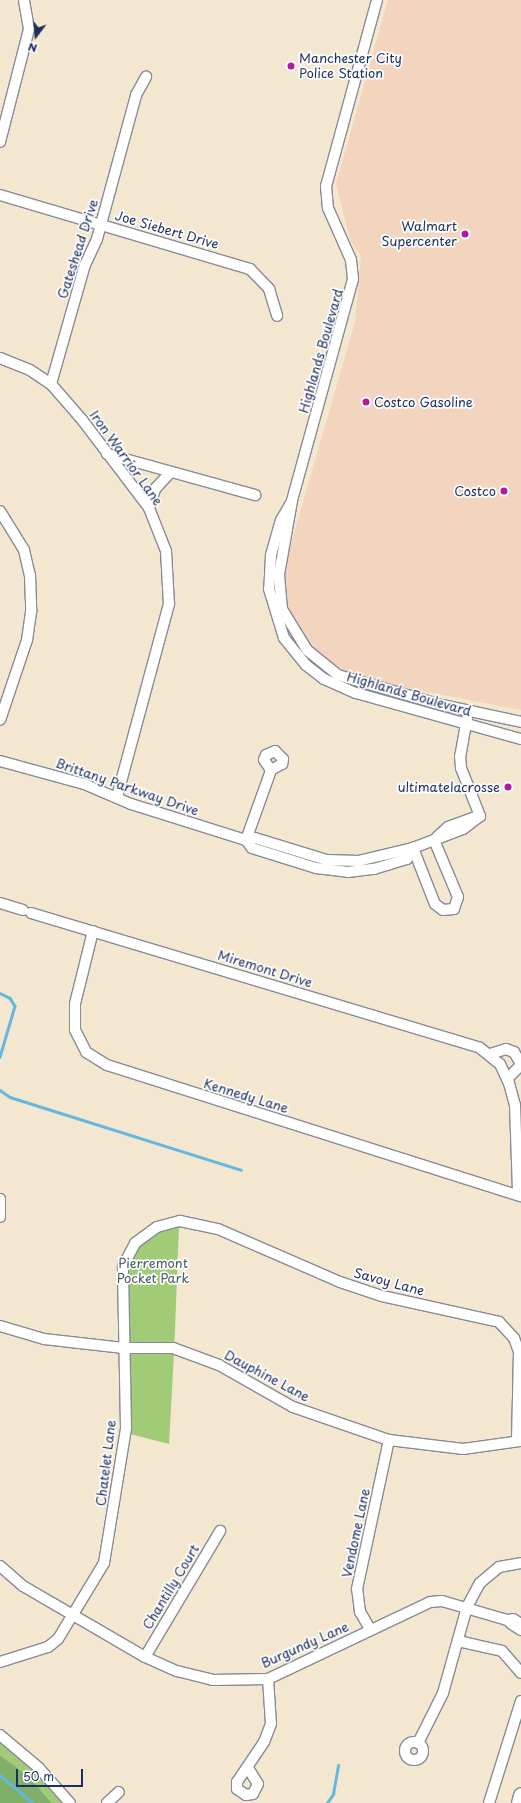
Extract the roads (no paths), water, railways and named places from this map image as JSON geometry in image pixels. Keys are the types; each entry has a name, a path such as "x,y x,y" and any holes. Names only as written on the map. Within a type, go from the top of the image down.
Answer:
{"highway":[{"path":"519,1803 521,1795"}],"street":[{"path":"0,142 29,29 24,0"},
{"name":"Highlands Boulevard","path":"378,0 326,186 328,208 351,260 352,290 292,501 278,591 287,620 307,650 327,669 352,681 469,711 521,722"},
{"name":"Gateshead Drive","path":"51,384 85,265 101,224 136,95 146,77"},
{"name":"Joe Siebert Drive","path":"0,195 250,269 269,289 277,316"},
{"name":"Iron Warrior Lane","path":"0,358 30,370 51,384 149,508 166,551 169,604 117,797"},
{"path":"107,454 255,495"},
{"path":"149,508 155,489 171,472"},
{"name":"Highlands Boulevard","path":"292,501 281,520 269,574 276,620 294,653 306,665 339,687 521,739"},
{"path":"0,510 24,550 30,575 31,612 27,640 0,720"},
{"path":"413,848 435,904 443,910 454,909 458,897 434,840 448,827 480,816 461,768 469,711"},
{"name":"Brittany Parkway Drive","path":"0,761 84,784 117,797 246,840 252,848 309,866 348,872 374,869 407,859 413,848 434,840"},
{"path":"246,840 271,770"},
{"name":"Miremont Drive","path":"0,903 458,1041 490,1054"},
{"name":"Kennedy Lane","path":"93,932 75,1004 75,1030 86,1052 106,1065 520,1195"},
{"path":"508,1078 521,1065 517,1055 506,1049 490,1054 508,1078 515,1105 520,1195"},
{"path":"0,1199 0,1216"},
{"name":"Savoy Lane","path":"157,1227 180,1222 218,1229 354,1287 499,1322 514,1338 519,1352 519,1441"},
{"name":"Chatelet Lane","path":"0,1662 48,1647 64,1634 104,1563 126,1428 123,1348 124,1266 135,1243 157,1227"},
{"name":"Dauphine Lane","path":"0,1326 44,1340 123,1348 179,1351 219,1365 293,1407 389,1440 463,1449 519,1441"},
{"name":"Vendome Lane","path":"370,1629 360,1612 358,1588 389,1440"},
{"name":"Chantilly Court","path":"145,1657 220,1531"},
{"path":"418,1742 443,1693 467,1608 489,1575 499,1567 521,1563"},
{"name":"Burgundy Lane","path":"0,1566 23,1586 145,1657 200,1679 268,1679 370,1629 430,1602 442,1601 519,1623"},
{"path":"458,1641 502,1651 521,1673"},
{"path":"248,1768 272,1724 268,1679"},
{"path":"489,1803 521,1701"},
{"path":"0,1735 39,1768 70,1803"},
{"path":"107,1803 119,1792"}],"waterway":[{"path":"0,993 10,998 15,1006 0,1057"},
{"path":"0,1090 10,1097 241,1170"},
{"path":"327,1803 333,1794 338,1765"},
{"path":"0,1775 33,1803"}],"place":[{"name":"Manchester City Police Station","path":"291,66"},
{"name":"Walmart Supercenter","path":"465,234"},
{"name":"Costco Gasoline","path":"366,402"},
{"name":"Costco","path":"504,491"},
{"name":"ultimatelacrosse","path":"508,787"}],"park label":[{"name":"Pierremont Pocket Park","path":"153,1272"}]}
